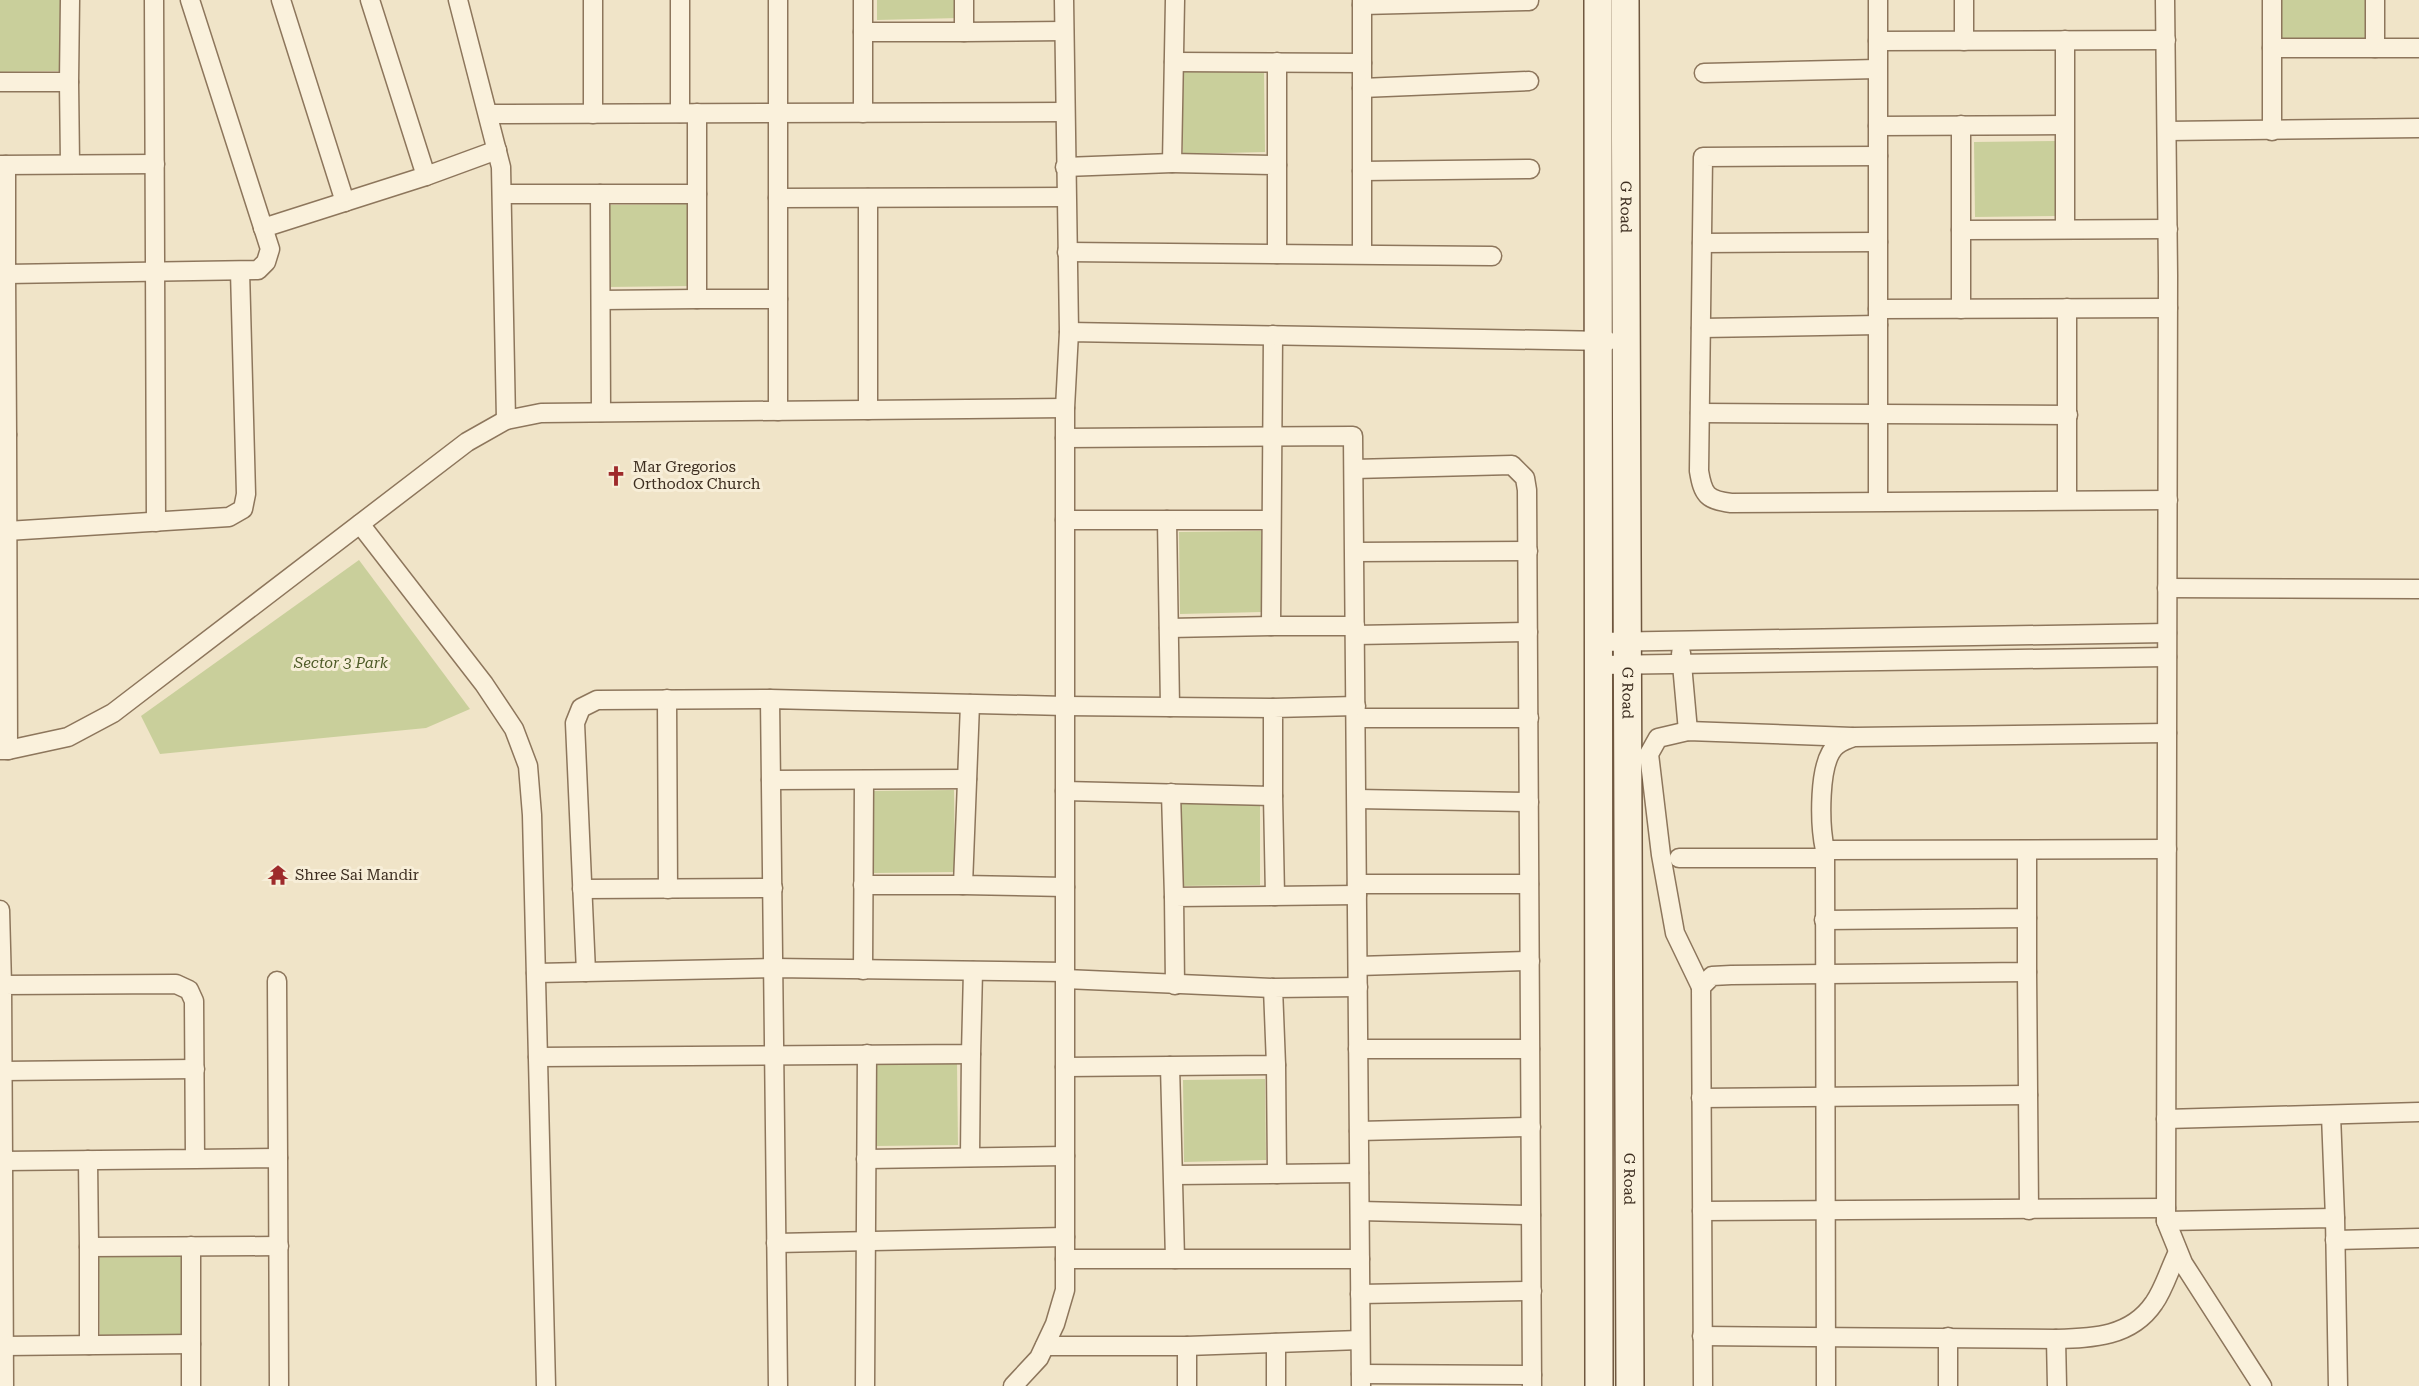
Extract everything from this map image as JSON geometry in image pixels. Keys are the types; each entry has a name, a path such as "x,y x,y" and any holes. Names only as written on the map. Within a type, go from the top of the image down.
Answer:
{"street":[{"path":"70,0 70,164"},
{"path":"154,0 156,522"},
{"path":"4,263 155,272 258,270 266,262 270,249 190,0"},
{"path":"281,0 345,202"},
{"path":"370,0 426,176"},
{"path":"458,0 501,167 506,420"},
{"path":"593,0 593,114"},
{"path":"680,0 688,113 697,194 697,299"},
{"path":"778,0 778,411"},
{"path":"863,0 863,113"},
{"path":"964,0 964,32"},
{"path":"1013,1386 1039,1358 1055,1324 1065,1290 1065,408 1069,332 1064,0"},
{"path":"1172,164 1175,0"},
{"name":"G Road","path":"1598,0 1599,1386"},
{"name":"G Road","path":"1625,0 1630,1386"},
{"path":"1878,0 1878,501"},
{"path":"1964,0 1964,41"},
{"path":"2165,0 2168,229 2166,1215 2178,1252 2262,1386"},
{"path":"2272,0 2272,130"},
{"path":"2375,0 2375,48"},
{"path":"1362,255 1362,3 1529,1"},
{"path":"863,32 1064,31"},
{"path":"2065,40 2065,229"},
{"path":"1878,41 2166,40"},
{"path":"2272,48 2419,48"},
{"path":"1174,62 1362,63"},
{"path":"1277,62 1277,254"},
{"path":"1704,73 1877,69"},
{"path":"1362,88 1529,81"},
{"path":"0,82 69,82"},
{"path":"488,114 1065,112"},
{"path":"1961,125 1961,309"},
{"path":"1878,126 2064,125"},
{"path":"2167,131 2419,128"},
{"path":"263,228 426,176 497,150"},
{"path":"1878,156 1703,157 1699,471 1706,495 1715,501 1731,503 2168,500"},
{"path":"155,164 3,165 3,436 7,531 3,622 4,750 68,737 113,713 467,442 506,420 541,413 1065,408"},
{"path":"1065,167 1172,164 1277,165"},
{"path":"1362,171 1530,169"},
{"path":"502,194 697,194"},
{"path":"600,194 601,412"},
{"path":"778,198 1066,197"},
{"path":"868,198 868,410"},
{"path":"1961,230 2168,229"},
{"path":"1702,243 1878,242"},
{"path":"1067,252 1492,256"},
{"path":"7,531 229,517 243,509 246,494 240,271"},
{"path":"601,300 778,299"},
{"path":"2067,308 2067,500"},
{"path":"1701,328 1878,317 1961,309 2168,308"},
{"path":"1069,332 1625,342"},
{"path":"1271,627 1273,335"},
{"path":"1700,414 2068,415"},
{"path":"1065,438 1353,436 1361,1380 1532,1380 1528,551 1525,478 1512,465 1354,469"},
{"path":"1065,520 1271,520"},
{"path":"1167,520 1170,707"},
{"path":"360,524 484,684 514,729 528,766 532,815 546,1386"},
{"path":"1355,552 1528,551"},
{"path":"2167,588 2419,589"},
{"path":"1169,628 1271,627 1355,631 1528,632"},
{"path":"1627,653 1681,640 2167,633"},
{"path":"1681,640 1688,732"},
{"path":"1598,653 1627,653 1682,664 2167,657"},
{"path":"667,699 668,889"},
{"path":"586,972 575,723 580,708 597,700 771,699 1273,708 1529,718"},
{"path":"771,699 778,1386"},
{"path":"963,885 970,704"},
{"path":"1273,708 1275,896"},
{"path":"1703,1386 1701,987 1675,933 1660,855 1649,754 1658,738 1688,732 1854,737 2167,733"},
{"path":"1826,1386 1822,775 1827,759 1836,746 1854,737"},
{"path":"771,780 967,779"},
{"path":"863,970 864,780"},
{"path":"1065,791 1273,796"},
{"path":"1171,794 1175,985"},
{"path":"1357,799 1529,802"},
{"path":"1679,858 2167,849"},
{"path":"2027,850 2029,1210"},
{"path":"1174,897 1275,896 1357,890 1529,884"},
{"path":"863,885 1065,887"},
{"path":"582,890 773,888"},
{"path":"0,910 4,1386"},
{"path":"1824,920 2027,918"},
{"path":"1358,966 1530,961"},
{"path":"536,973 774,969 973,971 1065,975 1175,985 1273,988 1358,987"},
{"path":"970,1157 973,971"},
{"path":"1701,987 1712,976 2027,972"},
{"path":"277,981 279,1386"},
{"path":"1,985 176,984 189,990 194,1001 195,1158"},
{"path":"1273,988 1276,1174"},
{"path":"1358,1049 1530,1048"},
{"path":"865,1386 867,1054"},
{"path":"538,1057 971,1054"},
{"path":"1065,1068 1276,1065"},
{"path":"1170,1066 1175,1259"},
{"path":"2,1074 195,1070"},
{"path":"1701,1098 2028,1095"},
{"path":"2166,1119 2419,1112"},
{"path":"2331,1115 2338,1386"},
{"path":"1359,1131 1531,1126"},
{"path":"866,1159 1065,1156"},
{"path":"3,1161 278,1158"},
{"path":"88,1160 89,1345"},
{"path":"1174,1175 1359,1173"},
{"path":"1702,1211 2029,1210 2335,1218"},
{"path":"1360,1211 1531,1215"},
{"path":"776,1243 1065,1237"},
{"path":"2335,1240 2419,1238"},
{"path":"89,1247 279,1245"},
{"path":"191,1246 191,1386"},
{"path":"1702,1336 2056,1339 2101,1337 2134,1323 2154,1304 2178,1252"},
{"path":"1065,1259 1360,1259"},
{"path":"1360,1293 1532,1291"},
{"path":"1948,1337 1948,1386"},
{"path":"2056,1339 2057,1386"},
{"path":"1045,1346 1187,1346 1360,1340"},
{"path":"1276,1343 1276,1386"},
{"path":"4,1346 191,1344"},
{"path":"1187,1346 1187,1386"}],"green space":[{"path":"0,0 60,0 61,71 0,72"},
{"path":"877,0 958,0 959,18 877,20"},
{"path":"2279,0 2366,0 2366,39 2279,39"},
{"path":"1264,71 1265,152 1183,154 1182,72"},
{"path":"2055,141 2055,216 1975,217 1974,142"},
{"path":"689,204 690,286 608,287 607,205"},
{"path":"1261,531 1262,612 1180,614 1179,532"},
{"name":"Sector 3 Park","path":"359,560 470,709 426,728 160,754 141,716"},
{"path":"954,790 955,872 873,873 872,791"},
{"path":"1260,803 1260,885 1179,886 1178,804"},
{"path":"957,1063 958,1145 876,1146 875,1064"},
{"path":"1265,1079 1266,1160 1184,1162 1183,1080"},
{"path":"181,1253 182,1335 100,1336 99,1254"}],"place":[{"name":"Mar Gregorios Orthodox Church","path":"616,476"},
{"name":"Shree Sai Mandir","path":"278,875"}]}
